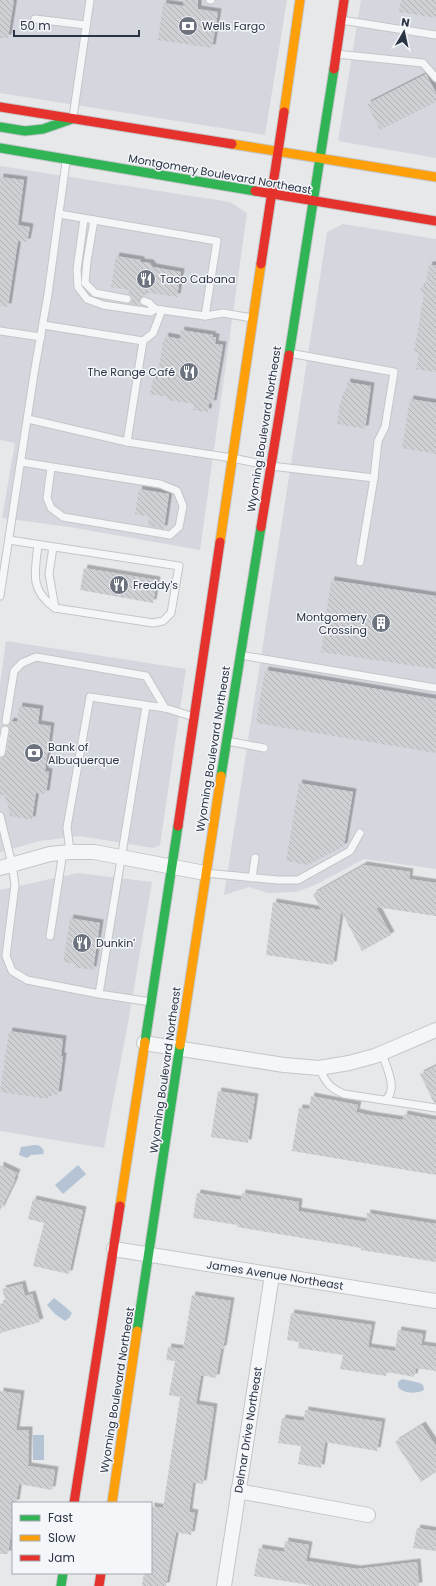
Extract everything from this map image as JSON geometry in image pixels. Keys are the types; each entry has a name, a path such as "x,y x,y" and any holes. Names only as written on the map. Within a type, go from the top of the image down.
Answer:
{"main road":[{"name":"Wyoming Boulevard Northeast","path":"74,1502 172,868 300,0"},
{"name":"Wyoming Boulevard Northeast","path":"112,1502 150,1255 205,873 289,354 344,0"},
{"path":"0,107 277,150 436,177"},
{"path":"0,127 25,131 43,129 73,118"},
{"name":"Montgomery Boulevard Northeast","path":"0,148 313,202 436,221"},
{"path":"61,1586 63,1574"},
{"path":"100,1586 101,1574"}],"street":[{"path":"6,866 50,854 67,852 94,852 172,868 205,873"},
{"path":"144,1043 284,1065 318,1068 349,1063 382,1053 436,1030"},
{"name":"James Avenue Northeast","path":"114,1249 436,1301"},
{"name":"Delmar Drive Northeast","path":"224,1586 272,1275"},
{"path":"238,1491 368,1514"}],"lane":[{"path":"73,118 90,0"},
{"path":"35,18 86,26"},
{"path":"341,20 436,35"},
{"path":"336,54 423,63 436,78"},
{"path":"0,596 43,325 66,160"},
{"path":"59,214 216,241 205,316"},
{"path":"84,219 77,269 78,287 87,299 103,305 151,312 159,310 205,316 223,313 253,318"},
{"path":"94,220 85,283 95,293 127,299"},
{"path":"144,301 159,310"},
{"path":"127,442 143,341 153,333 159,310"},
{"path":"43,325 143,341"},
{"path":"0,331 41,337"},
{"path":"289,354 394,372 385,427 378,440 374,478 360,562"},
{"path":"28,419 127,442 232,458 271,466 374,478"},
{"path":"21,462 51,468 160,484 177,491 183,506 180,527 170,535 63,517 51,508 47,498 51,468"},
{"path":"8,540 179,566 171,613 163,621 153,623 55,608 45,602 38,592 35,579 38,545"},
{"path":"53,547 49,574 55,608"},
{"path":"240,655 436,688"},
{"path":"6,721 14,671 22,663 36,657 146,676 166,708"},
{"path":"50,936 67,852 67,827 90,697 166,708 194,717"},
{"path":"99,994 146,706"},
{"path":"1,753 5,730"},
{"path":"226,741 264,748"},
{"path":"0,816 6,866 15,885 6,956 12,971 27,980 99,994 151,1002"},
{"path":"205,873 278,880 298,880 350,851 360,833"},
{"path":"252,878 255,858"},
{"path":"382,1053 392,1085 388,1098 385,1100"},
{"path":"318,1068 327,1084 332,1089 344,1094 436,1108"}],"shaded area":[{"path":"0,0 287,0 265,135 0,93"},
{"path":"361,0 436,0 436,158 338,141"},
{"path":"0,166 230,202 247,213 200,550 70,527 2,518 15,443 0,440"},
{"path":"343,224 436,239 436,869 364,859 315,885 296,892 268,893 249,887 224,895 327,232"},
{"path":"6,641 186,669 160,845 153,848 80,836 40,841 0,852 0,684"},
{"path":"78,873 152,882 128,1023 104,1148 0,1131 0,890"}],"water":[{"path":"34,1145 41,1147 44,1151 43,1154 31,1155 27,1158 19,1155 21,1147"},
{"path":"78,1165 86,1174 63,1194 55,1185"},
{"path":"54,1298 72,1313 65,1321 55,1314 47,1305"},
{"path":"402,1379 420,1383 423,1385 424,1390 414,1393 403,1391 398,1387 398,1382"},
{"path":"33,1435 44,1435 44,1460 33,1460"}],"building":[{"path":"0,0 14,0 8,38 0,38"},
{"name":"Wells Fargo","path":"183,0 198,0 198,9 218,12 212,48 158,40 163,3 184,6"},
{"path":"401,0 436,0 436,18 399,12"},
{"path":"426,74 436,93 436,102 380,130 367,104"},
{"path":"0,177 24,180 18,225 30,227 27,242 18,241 8,307 0,306"},
{"name":"Taco Cabana","path":"116,256 141,260 141,262 150,263 153,267 181,272 177,297 145,292 145,296 141,297 139,300 142,306 129,304 132,300 131,296 128,294 129,290 111,287"},
{"path":"429,265 436,265 436,372 416,369 419,353 414,352 424,294 420,288 425,285"},
{"name":"The Range Café","path":"181,330 213,335 212,337 216,337 215,344 223,345 213,404 209,403 208,412 193,410 194,404 167,400 167,397 150,394 153,378 157,379 165,336 180,339"},
{"path":"347,382 371,386 365,429 337,424 340,402 343,392 346,393"},
{"path":"410,399 436,403 436,454 402,448"},
{"path":"139,489 169,494 164,529 148,526 149,517 135,514"},
{"name":"Freddy's","path":"84,568 157,580 153,603 80,590"},
{"name":"Montgomery Crossing","path":"331,580 436,596 436,669 321,652"},
{"path":"265,670 436,699 436,753 256,723"},
{"path":"19,706 40,709 38,724 51,726 45,771 49,772 46,794 36,793 32,820 10,816 7,801 5,801 5,796 0,795 0,758 3,758 6,754 10,731 7,726 11,721 17,722"},
{"path":"299,783 353,792 344,846 308,865 286,861"},
{"path":"364,865 410,872 409,879 436,883 436,916 376,907 391,935 362,951 341,911 333,965 266,955 273,902 321,910 313,894"},
{"name":"Dunkin'","path":"70,918 100,923 93,970 74,967 75,964 63,962"},
{"path":"9,1031 63,1039 61,1056 63,1056 58,1095 49,1094 48,1099 0,1092"},
{"path":"436,1066 436,1103 434,1103 420,1074"},
{"path":"218,1091 255,1097 248,1143 211,1137"},
{"path":"311,1096 358,1105 356,1112 369,1115 403,1120 404,1114 436,1120 436,1175 292,1151 299,1108 309,1109"},
{"path":"0,1165 17,1173 0,1211"},
{"path":"197,1193 241,1200 242,1193 299,1202 298,1211 366,1222 367,1213 436,1224 436,1262 361,1250 361,1248 193,1218"},
{"path":"33,1199 83,1210 69,1274 33,1266 44,1223 28,1219"},
{"path":"22,1284 25,1296 32,1294 40,1322 0,1333 0,1304 6,1302 2,1289"},
{"path":"192,1295 231,1301 223,1349 221,1349 216,1378 201,1375 196,1404 214,1407 203,1484 193,1482 189,1512 195,1513 191,1535 176,1532 166,1586 142,1586 144,1574 152,1574 152,1506 163,1508 180,1397 169,1395 175,1361 166,1360 168,1347 183,1349"},
{"path":"291,1313 372,1325 368,1347 395,1351 398,1330 423,1334 421,1345 436,1347 436,1371 416,1368 414,1377 387,1372 386,1376 340,1369 343,1355 298,1348 299,1342 287,1340"},
{"path":"0,1391 21,1394 16,1430 29,1430 28,1466 55,1470 52,1490 19,1484 16,1502 12,1502 12,1527 8,1554 0,1554"},
{"path":"305,1410 382,1422 377,1451 325,1442 321,1468 298,1464 301,1446 278,1443 282,1418 304,1421"},
{"path":"422,1425 436,1446 436,1472 421,1482 395,1442"},
{"path":"417,1528 436,1531 436,1551 413,1548"},
{"path":"285,1541 309,1545 306,1561 357,1569 417,1562 419,1586 309,1586 254,1576 259,1548 284,1552"}],"traffic: fast":[{"path":"289,355 334,69"},
{"path":"0,127 25,131 43,129 72,119"},
{"path":"0,148 255,191"},
{"path":"221,776 261,527"},
{"path":"145,1042 178,826"},
{"path":"137,1331 180,1045"},
{"path":"61,1586 63,1574"}],"traffic: slow":[{"path":"284,112 300,0"},
{"path":"232,144 436,177"},
{"path":"220,542 261,264"},
{"path":"180,1045 221,776"},
{"path":"120,1206 145,1042"},
{"path":"112,1502 137,1331"}],"traffic: jam":[{"path":"334,69 344,0"},
{"path":"0,107 232,144"},
{"path":"261,264 284,112"},
{"path":"255,191 436,221"},
{"path":"261,527 289,355"},
{"path":"178,826 220,542"},
{"path":"74,1502 120,1206"},
{"path":"99,1586 101,1574"}],"place":[{"name":"Wells Fargo","path":"188,26"},
{"name":"Taco Cabana","path":"146,279"},
{"name":"The Range Café","path":"189,372"},
{"name":"Freddy's","path":"119,585"},
{"name":"Montgomery Crossing","path":"381,623"},
{"name":"Bank of Albuquerque","path":"34,753"},
{"name":"Dunkin'","path":"82,943"}]}
